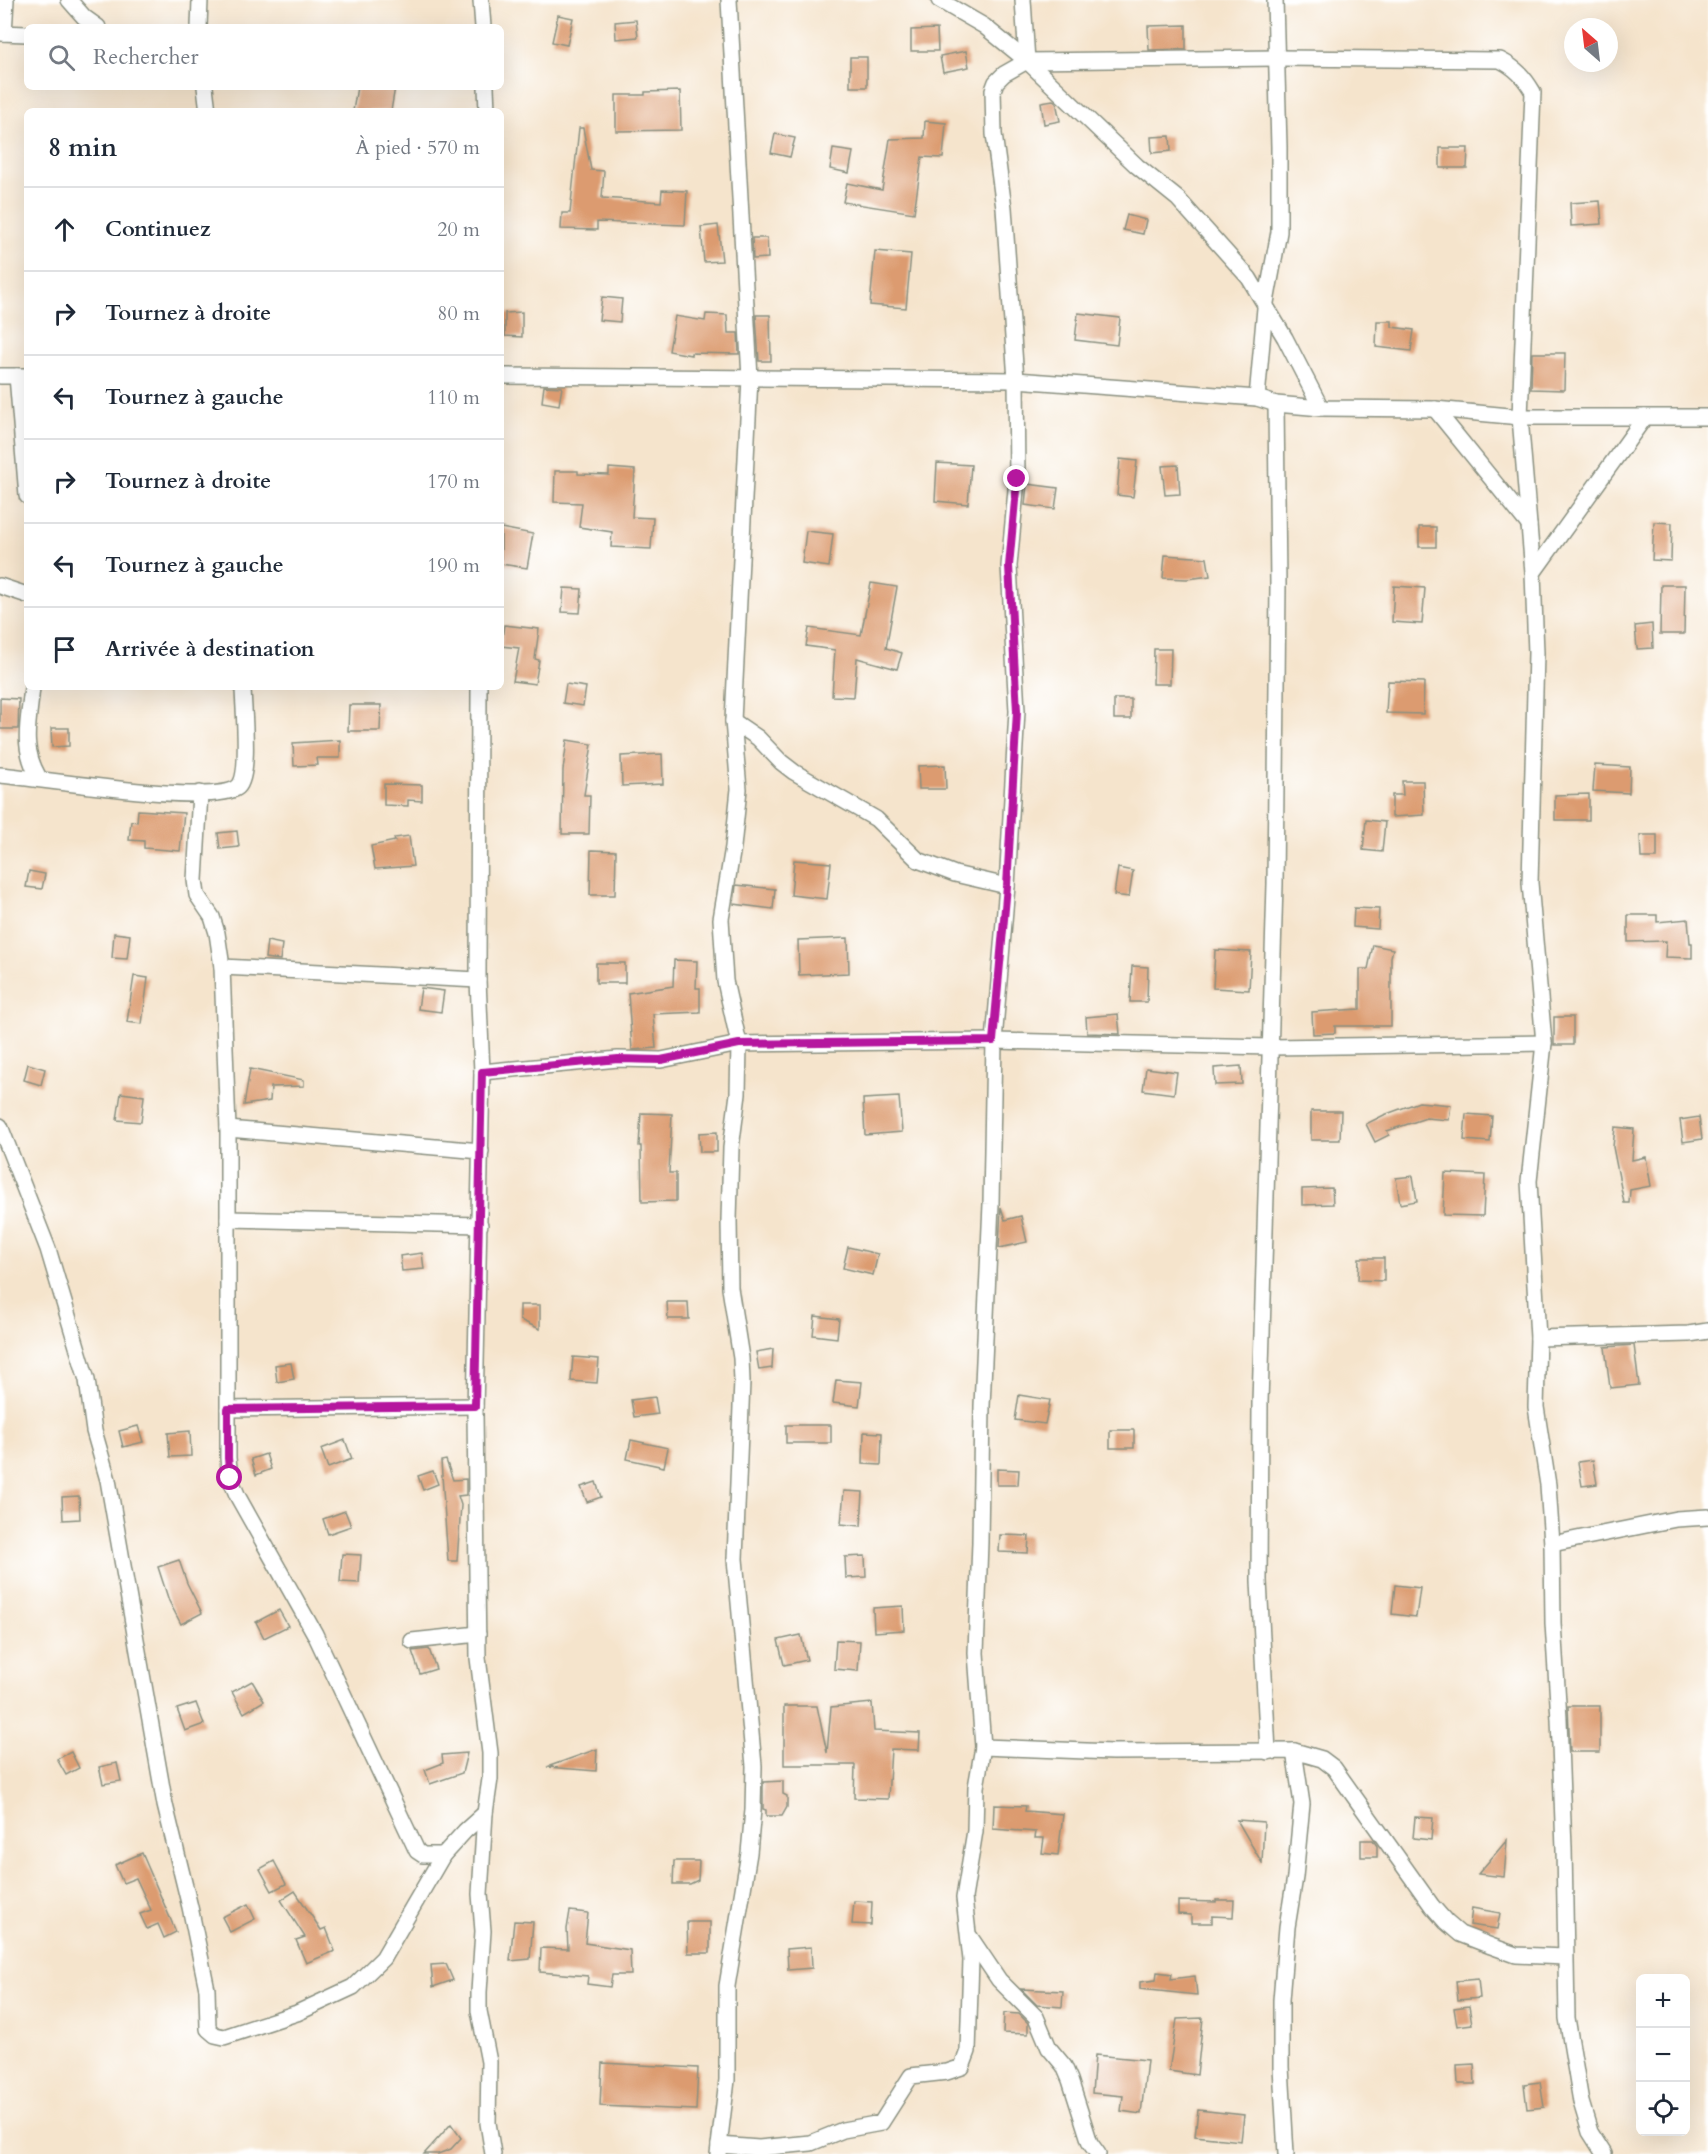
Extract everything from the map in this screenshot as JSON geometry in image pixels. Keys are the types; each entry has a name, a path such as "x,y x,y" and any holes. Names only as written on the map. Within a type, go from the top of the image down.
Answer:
{"street":[{"path":"6,0 2,33 24,34"},
{"path":"69,0 94,24"},
{"path":"200,0 200,24"},
{"path":"481,0 483,24"},
{"path":"729,0 750,378 733,721 739,789 733,847 721,919 725,981 739,1044 738,1094 730,1148 729,1220 730,1288 741,1370 735,1558 754,1766 748,1853 727,1986 727,2080 719,2150 811,2143 843,2130 881,2123 911,2076 947,2072 962,2067 968,2051 971,1960 964,1898 975,1831 976,1787 983,1747 976,1653 982,1406 991,1204 993,1041 1007,886 1017,711 1009,566 1017,479 1016,380 1004,208 994,134 993,90 996,82 1004,74 1027,61 1278,58 1500,60 1513,66 1523,75 1533,92 1520,417 1533,573 1536,653 1530,883 1544,1043 1528,1181 1538,1338 1536,1407 1548,1485 1552,1544 1553,1623 1564,1848 1567,2018 1581,2102 1590,2132 1604,2154"},
{"path":"939,0 984,26 1027,61 1137,166 1178,199 1249,278 1285,338 1321,408"},
{"path":"1023,0 1027,61"},
{"path":"1257,399 1265,308 1279,232 1278,58 1275,0"},
{"path":"1004,74 1011,48"},
{"path":"205,90 207,108"},
{"path":"486,90 487,108"},
{"path":"0,376 22,376 24,424"},
{"path":"504,376 1016,380 1257,399 1276,404 1321,408 1436,409 1520,417 1708,417"},
{"path":"1268,1752 1259,1569 1260,1403 1271,1047 1278,597 1276,404"},
{"path":"1436,409 1529,525"},
{"path":"1533,573 1645,417"},
{"path":"0,586 24,594"},
{"path":"32,690 27,752 39,778"},
{"path":"0,775 39,778 88,787 200,793 226,792 238,787 245,769 243,690"},
{"path":"479,690 478,980 482,1072 475,1406 478,1658 490,1753 490,1779 485,1813 480,1894 483,1931 479,2011 489,2062 488,2123 493,2154"},
{"path":"733,721 758,738 794,772 876,819 918,860 955,874 1007,886"},
{"path":"200,793 195,880 197,895 212,917 218,933 222,968 228,1129 230,1478 238,1497 315,1634 417,1851 423,1855 443,1856"},
{"path":"222,968 478,980"},
{"path":"482,1072 618,1059 661,1060 739,1044 993,1041 1271,1047 1544,1043"},
{"path":"0,1126 48,1249 87,1380 92,1417 108,1480 165,1805 207,1989 208,2029 215,2035 224,2037 297,2013 353,1988 383,1958 443,1856 485,1813"},
{"path":"228,1129 481,1151"},
{"path":"228,1219 480,1225"},
{"path":"1538,1338 1689,1334 1708,1331"},
{"path":"228,1409 475,1406"},
{"path":"1552,1544 1676,1519 1708,1516"},
{"path":"411,1641 478,1634"},
{"path":"983,1747 1112,1752 1294,1751 1322,1759 1334,1768 1432,1906 1460,1934 1516,1955 1565,1957"},
{"path":"1286,2154 1281,2067 1281,2000 1287,1927 1295,1877 1302,1804 1294,1751"},
{"path":"968,1934 999,1980 1036,2017 1049,2048 1064,2066 1070,2079 1090,2143 1098,2154"}],"building":[{"path":"558,15 573,18 567,45 552,42"},
{"path":"636,20 638,37 616,39 615,22"},
{"path":"1186,25 1186,49 1149,50 1148,26"},
{"path":"937,29 938,51 911,51 911,30"},
{"path":"966,51 969,67 943,72 940,56"},
{"path":"850,57 867,57 867,87 850,87"},
{"path":"356,90 394,90 392,108 354,108"},
{"path":"680,91 681,130 616,131 616,95 645,95 645,92"},
{"path":"1053,100 1056,102 1060,121 1044,124 1041,102"},
{"path":"925,121 946,123 943,158 922,157 914,213 843,202 847,183 882,190 890,139 924,138"},
{"path":"579,128 583,128 591,170 604,171 602,198 661,202 662,190 687,191 685,225 597,222 597,230 561,229 562,213 570,213"},
{"path":"775,134 795,138 790,157 771,153"},
{"path":"1170,136 1171,151 1152,153 1151,137"},
{"path":"1440,148 1468,148 1467,168 1440,168"},
{"path":"833,149 853,152 849,173 830,169"},
{"path":"1600,201 1602,224 1571,226 1570,203"},
{"path":"1127,215 1146,220 1143,234 1123,230"},
{"path":"718,225 722,261 704,262 701,227"},
{"path":"752,238 767,238 768,258 753,259"},
{"path":"875,251 911,254 906,308 870,305"},
{"path":"602,297 622,299 620,322 599,320"},
{"path":"522,312 522,337 505,336 505,313"},
{"path":"1078,313 1120,318 1117,345 1075,340"},
{"path":"706,314 727,315 728,333 738,333 739,354 691,353 691,355 669,351 675,316 705,321"},
{"path":"756,315 770,315 771,361 759,361"},
{"path":"1377,321 1392,321 1392,327 1414,330 1411,351 1376,347"},
{"path":"1532,353 1565,353 1564,390 1531,389"},
{"path":"544,386 562,387 559,405 542,402"},
{"path":"1120,459 1137,461 1133,497 1117,495"},
{"path":"937,463 971,465 968,504 935,501"},
{"path":"1178,465 1180,494 1165,495 1162,466"},
{"path":"609,468 635,470 632,517 653,518 651,549 611,547 612,532 579,527 582,503 554,502 555,471 609,475"},
{"path":"1027,484 1058,488 1055,509 1025,505"},
{"path":"1654,522 1672,523 1671,561 1652,560"},
{"path":"1419,527 1436,527 1436,547 1419,547"},
{"path":"504,529 533,534 527,568 504,564"},
{"path":"806,531 833,534 829,567 802,563"},
{"path":"1165,555 1207,558 1210,576 1187,579 1163,578"},
{"path":"871,583 897,587 886,648 902,653 897,669 857,658 854,697 832,696 835,650 806,646 809,628 861,635"},
{"path":"1661,585 1685,585 1684,634 1660,634"},
{"path":"1394,586 1425,588 1422,624 1392,622"},
{"path":"564,588 582,589 580,613 562,612"},
{"path":"1652,624 1653,648 1637,649 1635,626"},
{"path":"504,625 539,629 535,659 539,660 535,684 513,681 519,648 504,646"},
{"path":"1154,649 1171,649 1170,684 1153,684"},
{"path":"1388,681 1424,682 1423,714 1386,713"},
{"path":"566,684 586,687 583,706 563,703"},
{"path":"0,698 19,699 18,729 0,729"},
{"path":"1114,699 1131,699 1131,719 1114,719"},
{"path":"349,705 381,705 380,731 348,731"},
{"path":"51,728 69,728 69,746 52,747"},
{"path":"340,740 340,758 317,758 318,765 294,766 293,743"},
{"path":"567,740 592,744 584,795 590,795 589,834 562,834 563,770"},
{"path":"662,754 663,784 622,786 621,756"},
{"path":"945,765 946,789 919,789 918,766"},
{"path":"1595,765 1630,767 1629,793 1593,791"},
{"path":"1402,781 1423,781 1424,815 1392,817 1392,795 1403,795"},
{"path":"384,784 422,785 422,801 408,800 408,806 384,805"},
{"path":"1589,794 1589,820 1555,820 1555,795"},
{"path":"138,810 184,813 180,851 144,848 144,841 129,840 131,821 137,822"},
{"path":"1366,820 1385,822 1382,852 1363,850"},
{"path":"237,831 239,847 220,849 218,833"},
{"path":"1640,835 1657,835 1657,858 1641,858"},
{"path":"409,836 413,866 375,869 371,846 395,841 394,838"},
{"path":"591,850 616,851 615,895 590,895"},
{"path":"794,860 831,863 827,899 791,895"},
{"path":"1118,868 1133,871 1129,897 1114,895"},
{"path":"29,871 45,874 42,889 26,887"},
{"path":"736,885 775,889 773,909 734,904"},
{"path":"1354,908 1379,909 1378,929 1353,927"},
{"path":"1628,915 1657,915 1657,922 1688,919 1692,958 1665,957 1666,941 1628,942"},
{"path":"114,933 130,935 127,959 112,958"},
{"path":"848,938 849,973 799,975 798,940"},
{"path":"267,941 282,944 280,960 265,958"},
{"path":"1373,945 1393,949 1391,1026 1335,1026 1335,1033 1313,1034 1312,1012 1360,1009 1360,969 1368,969"},
{"path":"1215,950 1251,952 1249,990 1213,988"},
{"path":"674,960 697,961 696,988 700,988 700,1012 653,1014 656,1048 632,1050 628,993 673,986"},
{"path":"596,963 625,963 625,983 596,983"},
{"path":"1132,966 1148,967 1147,1002 1130,1002"},
{"path":"134,976 148,978 142,1024 127,1022"},
{"path":"421,988 444,991 441,1012 418,1009"},
{"path":"1118,1014 1120,1034 1087,1033 1086,1017"},
{"path":"1554,1017 1573,1017 1573,1045 1554,1045"},
{"path":"28,1064 45,1069 41,1085 24,1080"},
{"path":"1241,1066 1242,1084 1215,1085 1214,1068"},
{"path":"1146,1068 1177,1072 1174,1094 1143,1090"},
{"path":"250,1069 304,1080 304,1086 271,1087 270,1101 244,1105"},
{"path":"121,1093 144,1096 141,1122 117,1120"},
{"path":"899,1097 902,1132 865,1135 863,1099"},
{"path":"1419,1102 1451,1105 1449,1120 1426,1118 1387,1131 1389,1135 1375,1142 1366,1124"},
{"path":"1311,1111 1341,1111 1340,1140 1311,1140"},
{"path":"641,1113 672,1114 669,1173 676,1173 676,1201 642,1202 641,1146 639,1146"},
{"path":"1466,1114 1492,1116 1490,1142 1464,1140"},
{"path":"1699,1117 1702,1139 1683,1142 1680,1120"},
{"path":"1615,1127 1634,1129 1632,1160 1646,1157 1651,1186 1630,1190 1629,1203 1624,1203 1613,1147"},
{"path":"717,1132 717,1152 700,1152 699,1133"},
{"path":"1445,1173 1485,1175 1483,1216 1443,1215"},
{"path":"1413,1176 1417,1201 1400,1204 1396,1178"},
{"path":"1332,1188 1333,1204 1302,1205 1302,1189"},
{"path":"1001,1207 1005,1220 1021,1216 1027,1242 999,1248"},
{"path":"848,1247 878,1254 873,1275 843,1268"},
{"path":"422,1253 424,1269 402,1271 400,1256"},
{"path":"1359,1258 1384,1258 1384,1281 1358,1280"},
{"path":"667,1302 688,1302 689,1319 668,1319"},
{"path":"520,1305 540,1305 540,1329 520,1320"},
{"path":"815,1316 839,1319 837,1338 813,1335"},
{"path":"1634,1345 1639,1385 1610,1388 1605,1347"},
{"path":"773,1349 772,1368 759,1370 756,1352"},
{"path":"573,1357 599,1359 597,1383 571,1381"},
{"path":"291,1363 294,1379 277,1382 275,1365"},
{"path":"836,1380 862,1382 859,1406 833,1403"},
{"path":"1019,1395 1050,1400 1045,1424 1015,1420"},
{"path":"655,1397 658,1414 634,1417 631,1400"},
{"path":"786,1425 831,1425 831,1443 786,1443"},
{"path":"138,1426 143,1442 123,1447 119,1431"},
{"path":"1110,1430 1134,1430 1134,1448 1110,1448"},
{"path":"190,1431 191,1456 170,1457 168,1433"},
{"path":"864,1432 882,1433 881,1465 863,1464"},
{"path":"345,1440 352,1459 328,1468 321,1449"},
{"path":"631,1440 668,1448 664,1467 627,1459"},
{"path":"266,1454 271,1469 256,1475 251,1459"},
{"path":"446,1460 453,1480 466,1479 466,1495 458,1496 461,1505 457,1561 448,1561 441,1461"},
{"path":"1593,1460 1597,1484 1582,1486 1578,1462"},
{"path":"997,1469 1019,1470 1018,1485 997,1485"},
{"path":"433,1471 438,1484 423,1490 418,1476"},
{"path":"596,1482 601,1497 587,1502 581,1487"},
{"path":"844,1491 863,1492 861,1526 841,1524"},
{"path":"79,1496 80,1519 63,1520 62,1497"},
{"path":"345,1511 351,1526 328,1534 323,1519"},
{"path":"1000,1535 1029,1536 1028,1553 999,1552"},
{"path":"342,1554 361,1555 359,1583 340,1582"},
{"path":"865,1556 866,1577 846,1578 845,1557"},
{"path":"179,1560 187,1583 202,1613 181,1624 169,1601 158,1567"},
{"path":"1395,1585 1420,1588 1416,1617 1392,1614"},
{"path":"903,1606 904,1630 874,1632 873,1608"},
{"path":"279,1610 288,1626 264,1638 256,1622"},
{"path":"801,1635 807,1660 784,1665 778,1640"},
{"path":"836,1640 860,1641 858,1671 834,1669"},
{"path":"429,1649 436,1669 420,1674 412,1651"},
{"path":"252,1681 264,1701 244,1713 232,1692"},
{"path":"196,1703 204,1724 185,1731 177,1709"},
{"path":"872,1703 874,1731 920,1733 919,1750 891,1749 888,1799 854,1798 855,1765 784,1765 784,1706 817,1706 827,1753 831,1707"},
{"path":"1568,1706 1600,1706 1600,1752 1570,1752"},
{"path":"597,1749 596,1771 547,1767"},
{"path":"71,1752 79,1768 66,1775 57,1759"},
{"path":"467,1753 462,1773 430,1784 425,1770 443,1763 442,1755"},
{"path":"117,1763 121,1781 103,1784 99,1767"},
{"path":"783,1781 783,1794 787,1796 787,1807 782,1816 766,1816 766,1810 763,1809 763,1782"},
{"path":"994,1805 1026,1806 1025,1811 1063,1814 1058,1855 1042,1853 1044,1838 1035,1838 1036,1832 993,1829"},
{"path":"1415,1817 1433,1818 1431,1840 1413,1838"},
{"path":"1237,1820 1264,1822 1262,1863"},
{"path":"1361,1840 1373,1840 1377,1846 1377,1857 1361,1857"},
{"path":"1507,1840 1504,1877 1478,1874"},
{"path":"142,1853 176,1932 164,1938 158,1924 147,1929 140,1914 151,1910 136,1878 123,1883 115,1865"},
{"path":"274,1861 286,1884 272,1891 260,1869"},
{"path":"674,1861 699,1861 698,1880 690,1884 673,1884"},
{"path":"295,1891 321,1930 326,1928 335,1951 306,1963 296,1940 305,1937 281,1900"},
{"path":"1216,1900 1234,1900 1233,1917 1212,1916 1212,1923 1191,1923 1191,1915 1178,1914 1178,1901 1216,1902"},
{"path":"854,1901 872,1902 871,1925 852,1924"},
{"path":"248,1904 255,1919 230,1932 222,1917"},
{"path":"1472,1908 1500,1913 1497,1929 1470,1925"},
{"path":"570,1911 588,1913 585,1943 630,1950 631,1975 612,1975 610,1987 587,1984 588,1976 540,1972 541,1948 568,1949 567,1929"},
{"path":"514,1921 533,1922 530,1959 510,1961"},
{"path":"687,1922 710,1922 710,1953 688,1953"},
{"path":"811,1947 812,1968 788,1970 787,1949"},
{"path":"446,1964 453,1980 433,1987 431,1965"},
{"path":"1157,1972 1172,1974 1171,1979 1195,1976 1197,1995 1140,1989 1140,1982 1156,1980"},
{"path":"1478,1979 1480,1998 1458,2000 1456,1981"},
{"path":"1021,1989 1063,1991 1062,2007 1037,2005"},
{"path":"1469,2006 1472,2024 1457,2026 1454,2008"},
{"path":"1004,2013 1019,2014 1028,2023 1028,2034 1003,2033"},
{"path":"1203,2018 1197,2075 1169,2071 1177,2019"},
{"path":"1095,2055 1147,2060 1141,2114 1121,2111 1123,2096 1092,2093"},
{"path":"602,2063 698,2068 696,2110 600,2106"},
{"path":"1474,2064 1475,2084 1458,2084 1457,2065"},
{"path":"1540,2082 1544,2107 1527,2109 1524,2084"},
{"path":"1198,2110 1244,2115 1241,2141 1195,2136"},
{"path":"451,2124 461,2138 451,2149 438,2154 424,2154"}],"route":[{"path":"230,1478 228,1409 475,1406 482,1072 618,1059 661,1060 739,1044 993,1041 1007,886 1017,711 1009,566 1017,479"}]}
